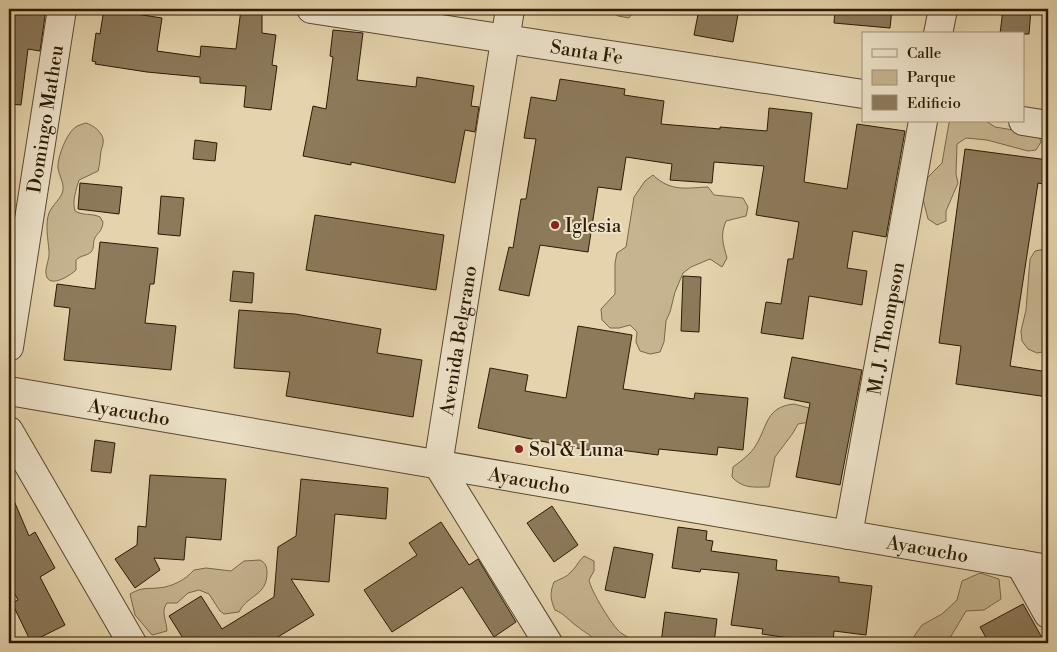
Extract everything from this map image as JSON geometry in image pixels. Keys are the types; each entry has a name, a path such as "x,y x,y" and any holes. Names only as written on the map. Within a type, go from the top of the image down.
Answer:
{"street":[{"name":"Domingo Matheu","path":"9,347 62,9"},
{"name":"Santa Fe","path":"311,9 862,94"},
{"name":"Avenida Belgrano","path":"438,465 510,9"},
{"path":"938,32 943,9"},
{"path":"1024,120 1048,125"},
{"name":"M. J. Thompson","path":"848,535 923,122"},
{"name":"Ayacucho","path":"9,391 1048,569"},
{"path":"9,431 132,643"},
{"path":"438,465 548,643"},
{"path":"1020,564 1048,614"}],"green space":[{"path":"609,9 635,9 629,18 618,16"},
{"path":"988,122 995,127 1038,134 1041,142 1036,150 1028,151 987,140 966,138 957,144 956,174 958,183 946,211 946,221 937,225 928,219 923,199 924,188 928,177 942,163 949,123"},
{"path":"86,123 99,131 103,144 98,171 79,180 74,207 78,213 100,217 103,222 101,230 94,240 92,251 76,260 76,270 59,280 50,281 47,278 46,271 49,254 47,222 50,210 61,196 63,190 58,168 59,158 69,134 77,126"},
{"path":"653,175 672,187 708,187 714,195 743,198 748,207 746,216 726,221 723,244 727,258 722,267 710,259 691,267 683,273 666,321 664,342 660,352 650,354 640,351 636,342 637,332 630,325 610,328 602,320 601,309 615,294 615,263 617,253 626,247 634,197 645,181"},
{"path":"1045,249 1048,253 1048,351 1037,353 1028,349 1022,341 1021,331 1026,310 1030,259 1035,251"},
{"path":"794,404 824,412 816,421 798,424 775,457 769,487 740,484 732,477 733,467 754,448 773,413 785,406"},
{"path":"584,556 594,561 594,571 589,580 602,608 621,633 638,643 597,643 591,636 555,610 551,596 554,582 569,574"},
{"path":"260,560 264,562 267,573 264,586 242,606 239,612 224,614 209,594 199,590 188,593 177,603 167,603 164,613 167,631 152,635 135,615 130,594 134,592 141,589 173,585 187,577 194,570 206,568 231,571 244,561"},
{"path":"980,573 999,579 1001,599 984,610 966,611 947,643 905,643 910,642 922,625 942,614 957,600 962,581"}],"building":[{"path":"9,9 46,9 40,51 28,49 21,105 9,104"},
{"path":"104,9 162,18 157,51 200,57 201,46 236,49 241,9 262,9 262,33 276,35 272,65 277,66 271,110 244,107 246,86 200,83 200,77 147,72 95,64 96,62 92,61 96,33 100,34"},
{"path":"699,9 739,9 733,42 694,35"},
{"path":"835,9 892,9 890,28 834,23"},
{"path":"1003,9 1031,9 1029,34 1024,34 1024,32 1000,32"},
{"path":"333,30 363,33 357,80 416,87 417,77 474,86 471,106 479,107 475,132 465,130 455,183 351,162 351,165 303,156 313,106 326,109 333,57 330,56"},
{"path":"560,79 625,89 624,95 664,101 661,124 767,131 769,108 812,113 804,182 847,189 857,124 905,131 886,237 853,231 847,268 867,271 862,305 809,296 803,339 761,333 766,302 781,304 788,259 793,259 799,222 756,215 764,166 714,162 712,183 670,180 672,164 626,157 621,190 598,187 588,252 540,245 529,296 499,290 509,247 513,248 521,199 526,199 536,139 524,138 531,97 556,101"},
{"path":"195,140 217,143 215,161 193,159"},
{"path":"965,149 1048,160 1048,185 1038,183 1010,366 1048,372 1048,397 956,384 961,346 939,343"},
{"path":"80,183 122,187 119,214 78,209"},
{"path":"161,196 184,198 180,236 158,234"},
{"path":"315,215 444,235 436,290 306,270"},
{"path":"100,242 158,248 154,284 150,284 145,323 176,326 171,370 64,360 70,308 54,306 57,284 95,289"},
{"path":"233,271 254,273 252,303 230,301"},
{"path":"683,276 701,277 699,332 681,331"},
{"path":"239,310 295,314 381,329 377,353 422,360 413,417 286,396 290,372 234,368"},
{"path":"578,326 632,335 623,389 694,399 695,393 748,398 743,450 718,447 717,455 659,449 658,455 613,449 612,454 478,428 490,368 528,375 525,391 566,398"},
{"path":"792,357 862,370 840,485 796,477 810,403 784,398"},
{"path":"95,440 115,443 111,473 91,471"},
{"path":"150,475 226,479 221,540 186,537 184,560 154,558 160,570 135,588 115,559 137,545 138,526 146,527"},
{"path":"301,479 388,488 386,519 335,514 329,582 291,579 314,615 268,643 186,643 169,616 201,596 222,629 274,597 278,547 296,536"},
{"path":"9,489 29,536 35,532 55,568 40,577 65,625 31,642 12,603 18,600 9,583"},
{"path":"552,506 578,545 554,562 527,523"},
{"path":"441,522 469,565 478,559 516,622 494,637 462,587 392,632 364,590 417,555 409,543"},
{"path":"678,527 707,531 706,540 713,541 711,551 777,560 776,570 839,577 839,582 872,586 866,635 834,631 833,643 803,643 803,640 762,634 763,629 731,625 739,573 701,569 700,572 672,568"},
{"path":"614,547 653,554 645,598 605,590"},
{"path":"1023,604 1045,643 989,643 980,627"},
{"path":"665,612 717,619 714,643 661,643"}],"place":[{"name":"Iglesia","path":"555,225"},
{"name":"Sol & Luna","path":"519,449"}]}
